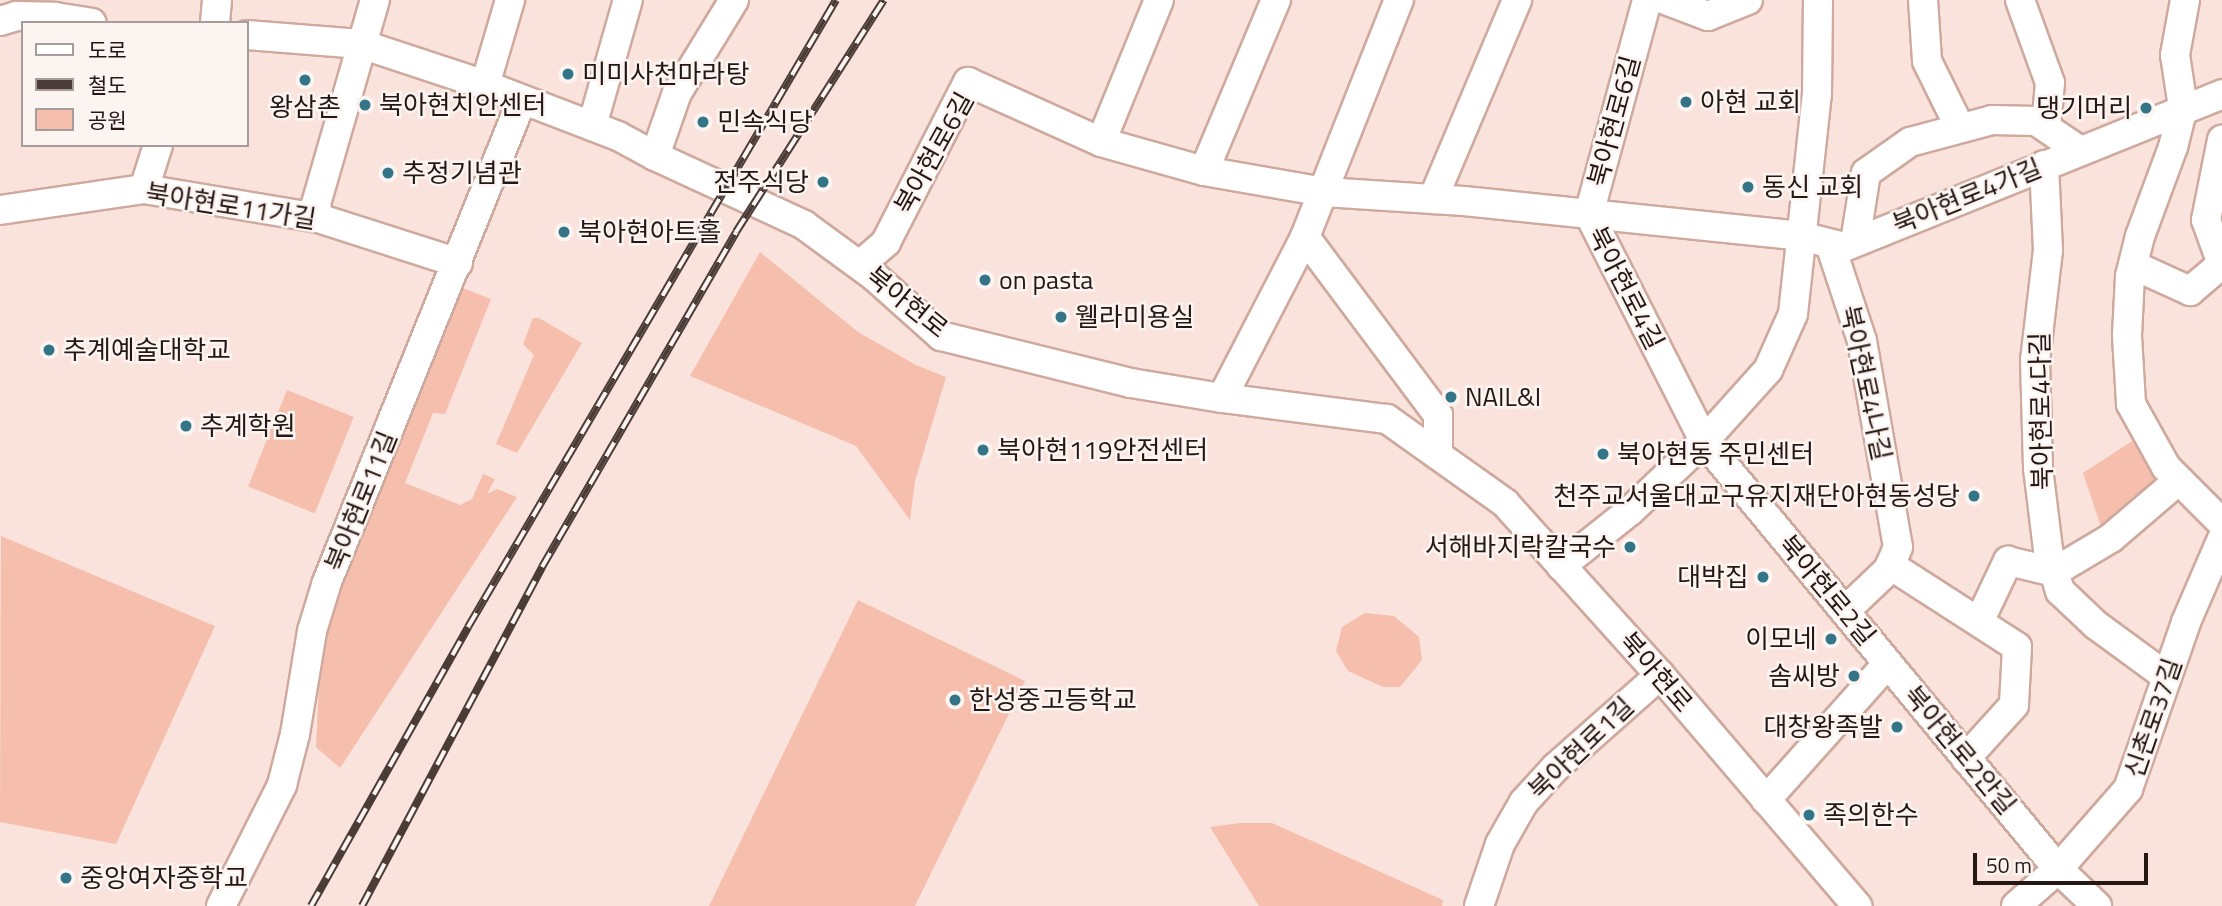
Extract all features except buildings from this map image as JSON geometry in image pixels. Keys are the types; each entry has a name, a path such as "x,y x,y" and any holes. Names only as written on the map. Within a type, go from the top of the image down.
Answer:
{"street":[{"path":"215,21 217,0"},
{"path":"318,218 316,204 375,0"},
{"path":"485,85 510,0"},
{"path":"592,126 628,0"},
{"path":"655,156 677,93 734,0"},
{"path":"1101,142 1159,0"},
{"path":"1204,170 1276,0"},
{"path":"1222,398 1305,237 1399,0"},
{"path":"1433,199 1517,0"},
{"name":"북아현로6길","path":"860,265 886,242 968,82 1101,142 1204,170 1324,192 1588,214 1647,0"},
{"path":"1665,0 1708,16 1748,0"},
{"path":"1561,566 1630,511 1704,441 1768,370 1793,314 1817,94 1818,0"},
{"path":"1923,0 1927,61 1960,128"},
{"name":"북아현로4가길","path":"2020,0 2050,83 2046,127"},
{"path":"2185,0 2175,55 2183,107 2173,147 2140,236 2133,265 2127,336 2131,404 2166,467 2222,523"},
{"path":"0,21 55,8 87,21"},
{"name":"북아현로","path":"248,35 361,44 485,85 592,126 804,225 860,265 941,337 1130,383 1387,419 1506,503 1660,675 1857,906"},
{"name":"북아현로4가길","path":"1843,243 2044,165 2183,107 2222,94"},
{"name":"북아현로11길","path":"221,906 282,785 295,734 312,631 327,582 522,100"},
{"name":"북아현로4가길","path":"1843,243 1866,173 1910,142 1992,120 2036,121 2079,150"},
{"path":"2133,265 2190,291 2222,264 2206,220 2222,140"},
{"path":"144,189 157,147"},
{"name":"북아현로4다길","path":"2044,165 2048,250 2035,360 2038,468 2048,550 2060,590 2096,625 2167,677"},
{"name":"북아현로11가길","path":"0,210 144,189 318,218 458,263"},
{"name":"북아현로4길","path":"1588,214 1801,236"},
{"name":"북아현로4길","path":"1588,214 1704,441"},
{"path":"1801,236 1843,243"},
{"path":"1305,237 1438,415 1438,455"},
{"name":"북아현로4나길","path":"1843,243 1898,547 1890,565"},
{"name":"북아현로2길","path":"1704,441 1888,663 1766,800"},
{"path":"1979,622 2008,561 2054,572 2111,538 2179,480"},
{"name":"신촌로37길","path":"2016,906 2059,869 2128,789 2186,622 2222,538"},
{"path":"1845,611 1890,565 2017,646 2014,705 1966,758"},
{"name":"북아현로2안길","path":"1888,663 2059,869"},
{"name":"북아현로1길","path":"1479,906 1500,844 1524,802 1556,767 1660,675"},
{"path":"2059,869 2097,906"}],"green space":[{"path":"760,252 858,332 916,365 946,377 915,481 910,520 856,446 690,376"},
{"path":"460,287 491,299 445,414 433,413 405,483 460,505 472,499 483,474 495,479 487,494 497,489 517,497 340,768 316,747 321,641"},
{"path":"533,318 539,318 582,343 517,453 496,444 534,355 523,344"},
{"path":"287,390 354,417 315,513 248,486"},
{"path":"2146,432 2171,472 2101,527 2083,473"},
{"path":"1,536 215,626 116,844 0,822"},
{"path":"858,600 1025,681 915,906 709,906"},
{"path":"1365,613 1394,616 1419,637 1422,660 1400,687 1383,687 1348,671 1336,651 1342,627"},
{"path":"1272,823 1443,900 1442,906 1259,906 1210,827"}],"railway":[{"path":"311,906 468,627 836,0"},
{"path":"362,906 542,567 736,232 884,0"}],"place":[{"name":"미미사천마라탕","path":"568,74"},
{"name":"왕삼촌","path":"305,80"},
{"name":"아현 교회","path":"1686,102"},
{"name":"북아현치안센터","path":"365,105"},
{"name":"댕기머리","path":"2146,108"},
{"name":"민속식당","path":"703,122"},
{"name":"추정기념관","path":"388,173"},
{"name":"전주식당","path":"823,182"},
{"name":"동신 교회","path":"1748,187"},
{"name":"북아현아트홀","path":"564,232"},
{"name":"on pasta","path":"985,280"},
{"name":"웰라미용실","path":"1061,317"},
{"name":"추계예술대학교","path":"49,350"},
{"name":"NAIL&I","path":"1451,397"},
{"name":"추계학원","path":"186,426"},
{"name":"북아현119안전센터","path":"983,450"},
{"name":"북아현동 주민센터","path":"1603,454"},
{"name":"천주교서울대교구유지재단아현동성당","path":"1974,496"},
{"name":"서해바지락칼국수","path":"1630,547"},
{"name":"대박집","path":"1763,577"},
{"name":"이모네","path":"1831,639"},
{"name":"솜씨방","path":"1854,676"},
{"name":"한성중고등학교","path":"955,700"},
{"name":"대창왕족발","path":"1897,727"},
{"name":"족의한수","path":"1809,815"},
{"name":"중앙여자중학교","path":"66,878"}]}
